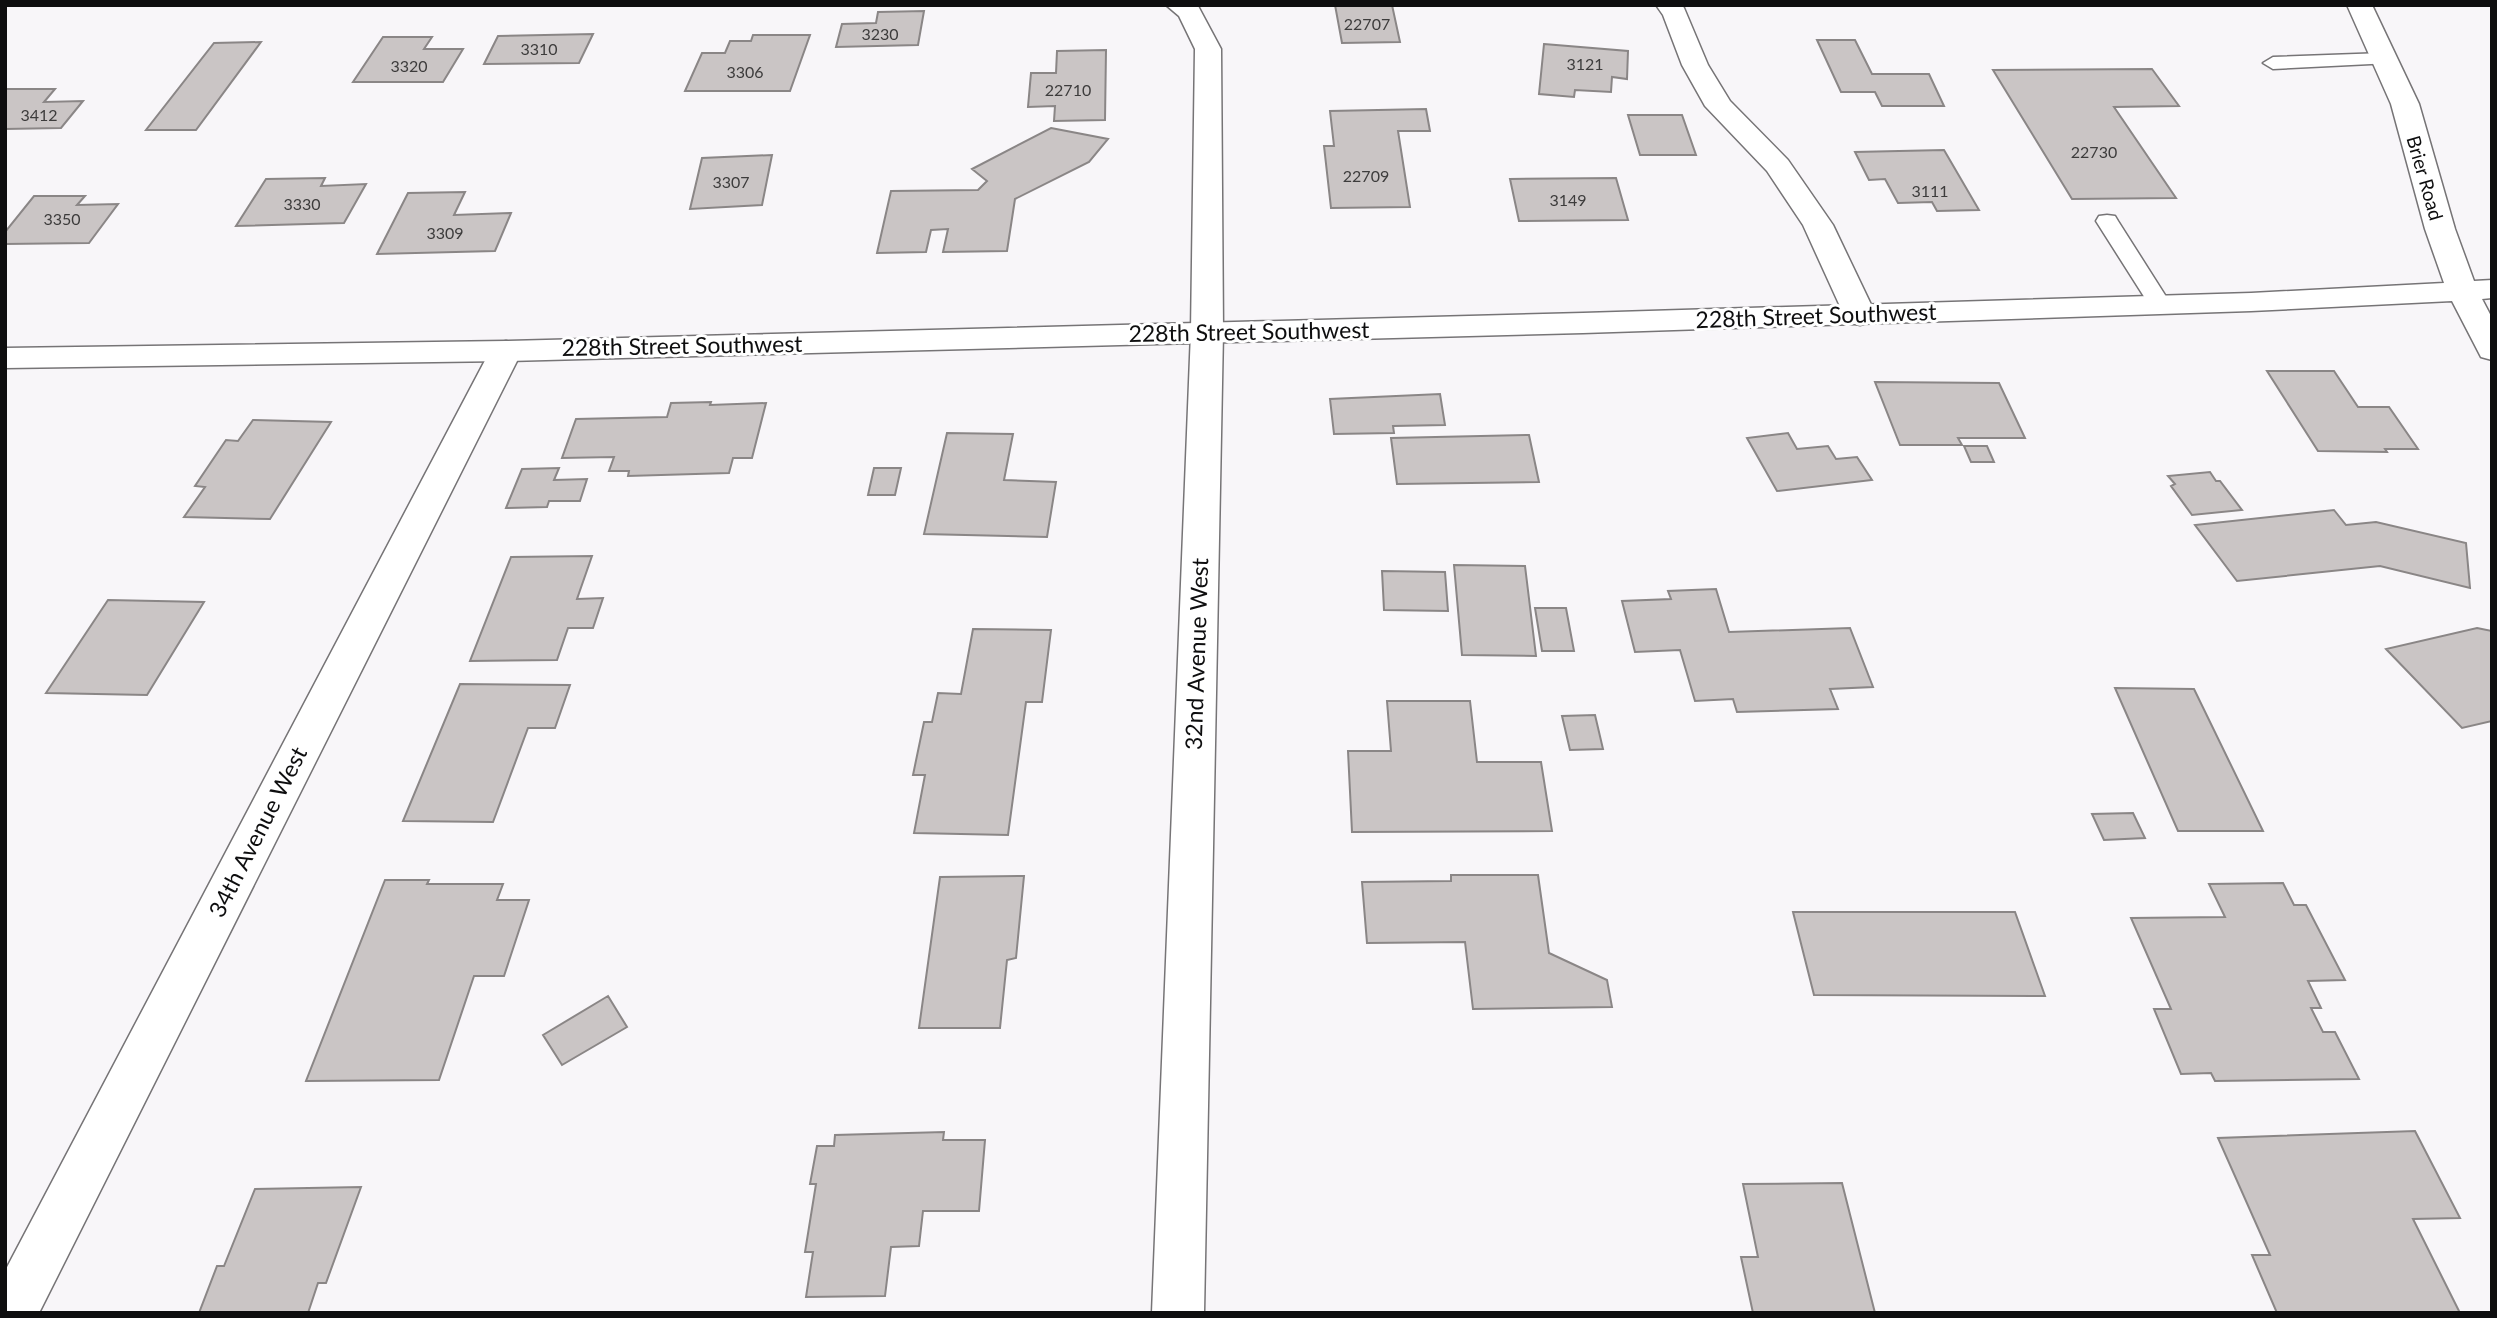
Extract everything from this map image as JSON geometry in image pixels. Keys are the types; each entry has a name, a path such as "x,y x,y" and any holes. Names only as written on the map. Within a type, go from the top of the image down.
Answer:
{"street":[{"name":"32nd Avenue West","path":"1178,5 1189,11 1208,49 1207,332 1178,1313"},
{"path":"1668,5 1675,13 1695,65 1719,106 1748,132 1779,166 1818,225 1860,315"},
{"name":"Brier Road","path":"2359,5 2405,104 2440,229 2477,290 2492,350"},
{"name":"228th Street Southwest","path":"5,358 506,351 1860,315 2161,306 2477,290"},
{"name":"34th Avenue West","path":"11,1313 506,351"}],"lane":[{"path":"2273,63 2384,59"},
{"path":"2107,221 2161,306"}],"building":[{"path":"1335,5 1392,5 1400,42 1342,43"},
{"path":"924,11 918,45 836,47 842,24 876,23 878,12"},
{"path":"593,34 579,63 484,64 498,36"},
{"path":"753,35 810,35 790,91 685,91 702,53 725,53 730,41 751,41"},
{"path":"383,37 432,37 424,49 463,49 443,82 353,82"},
{"path":"1817,40 1855,40 1872,74 1929,74 1944,106 1882,106 1875,92 1841,92"},
{"path":"261,42 196,130 146,130 214,43"},
{"path":"1544,44 1628,51 1627,79 1612,77 1611,92 1575,90 1574,97 1539,94"},
{"path":"1106,50 1105,120 1054,121 1055,106 1028,107 1031,73 1056,73 1057,51"},
{"path":"2152,69 2179,106 2114,107 2176,198 2072,199 1993,70"},
{"path":"5,89 55,89 44,102 83,101 61,128 5,129"},
{"path":"1426,109 1430,131 1398,131 1410,207 1331,208 1324,146 1334,146 1330,111"},
{"path":"1628,115 1682,115 1696,155 1640,155"},
{"path":"1051,128 1108,139 1089,162 1015,199 1007,251 943,252 948,229 931,230 926,252 877,253 891,191 978,190 987,181 972,169"},
{"path":"1944,150 1979,210 1937,211 1932,202 1898,203 1885,179 1869,180 1855,152"},
{"path":"772,155 762,205 690,209 702,158"},
{"path":"325,178 321,186 366,184 344,223 236,226 266,179"},
{"path":"1616,178 1628,220 1519,221 1510,179"},
{"path":"465,192 454,215 511,213 495,251 377,254 408,193"},
{"path":"34,196 85,196 77,205 118,204 89,243 5,244 5,232"},
{"path":"2267,371 2334,371 2358,407 2389,407 2418,449 2385,449 2387,452 2318,451"},
{"path":"1875,382 1999,383 2025,438 1958,438 1962,445 1900,445"},
{"path":"1440,394 1445,425 1393,426 1394,433 1334,434 1330,399"},
{"path":"711,402 710,405 766,403 752,458 733,458 729,473 628,476 629,471 609,471 614,457 562,458 576,419 667,417 671,403"},
{"path":"253,420 331,422 270,519 184,517 205,487 195,486 226,440 238,441"},
{"path":"947,433 1013,434 1004,480 1056,482 1047,537 924,534"},
{"path":"1788,433 1797,449 1828,446 1836,459 1857,457 1872,480 1777,491 1747,438"},
{"path":"1529,435 1539,482 1397,484 1391,438"},
{"path":"1964,446 1987,446 1994,462 1971,462"},
{"path":"559,468 554,480 587,479 580,501 549,501 547,507 506,508 522,469"},
{"path":"874,468 901,468 895,495 868,495"},
{"path":"2210,472 2242,510 2192,515 2171,486 2175,484 2168,476"},
{"path":"2334,510 2346,525 2376,522 2466,543 2470,588 2380,566 2237,581 2195,525"},
{"path":"592,556 577,599 603,598 593,628 568,628 557,660 470,661 511,557"},
{"path":"1454,565 1525,566 1536,656 1462,655"},
{"path":"1382,571 1445,572 1448,611 1384,610"},
{"path":"1716,589 1729,632 1850,628 1873,687 1830,689 1838,709 1737,712 1733,699 1695,701 1680,650 1635,652 1622,601 1671,599 1668,591"},
{"path":"108,600 204,602 147,695 46,693"},
{"path":"1535,608 1566,608 1574,651 1542,651"},
{"path":"2477,628 2492,631 2492,721 2462,728 2386,649"},
{"path":"973,629 1051,630 1042,702 1026,702 1008,835 914,833 925,775 913,775 924,722 932,722 938,693 961,694"},
{"path":"460,684 570,685 555,728 528,728 493,822 403,821"},
{"path":"2115,688 2194,689 2263,831 2178,831"},
{"path":"1387,701 1470,701 1477,762 1541,762 1552,831 1352,832 1348,751 1391,751"},
{"path":"1595,715 1603,749 1570,750 1562,716"},
{"path":"2133,813 2145,838 2104,840 2092,814"},
{"path":"1451,875 1538,875 1549,953 1607,980 1612,1007 1473,1009 1465,942 1367,943 1362,882 1451,881"},
{"path":"1024,876 1016,958 1007,960 1000,1028 919,1028 940,877"},
{"path":"385,880 429,880 427,884 503,884 497,900 529,900 504,976 474,976 439,1080 306,1081"},
{"path":"2283,883 2294,905 2306,905 2345,980 2308,981 2321,1008 2311,1008 2323,1032 2335,1032 2359,1079 2215,1081 2211,1073 2181,1074 2154,1009 2171,1009 2131,918 2225,917 2209,884"},
{"path":"1793,912 2015,912 2045,996 1814,995"},
{"path":"608,996 627,1027 562,1065 543,1035"},
{"path":"2415,1131 2460,1218 2413,1219 2460,1313 2277,1313 2252,1255 2270,1255 2218,1138"},
{"path":"944,1132 943,1140 985,1140 979,1211 923,1211 919,1246 891,1247 885,1296 806,1297 813,1252 805,1252 816,1184 810,1184 817,1146 834,1146 835,1135"},
{"path":"1842,1183 1875,1313 1753,1313 1741,1257 1758,1257 1743,1184"},
{"path":"361,1187 326,1283 318,1283 308,1313 199,1313 217,1266 224,1266 255,1189"}]}
